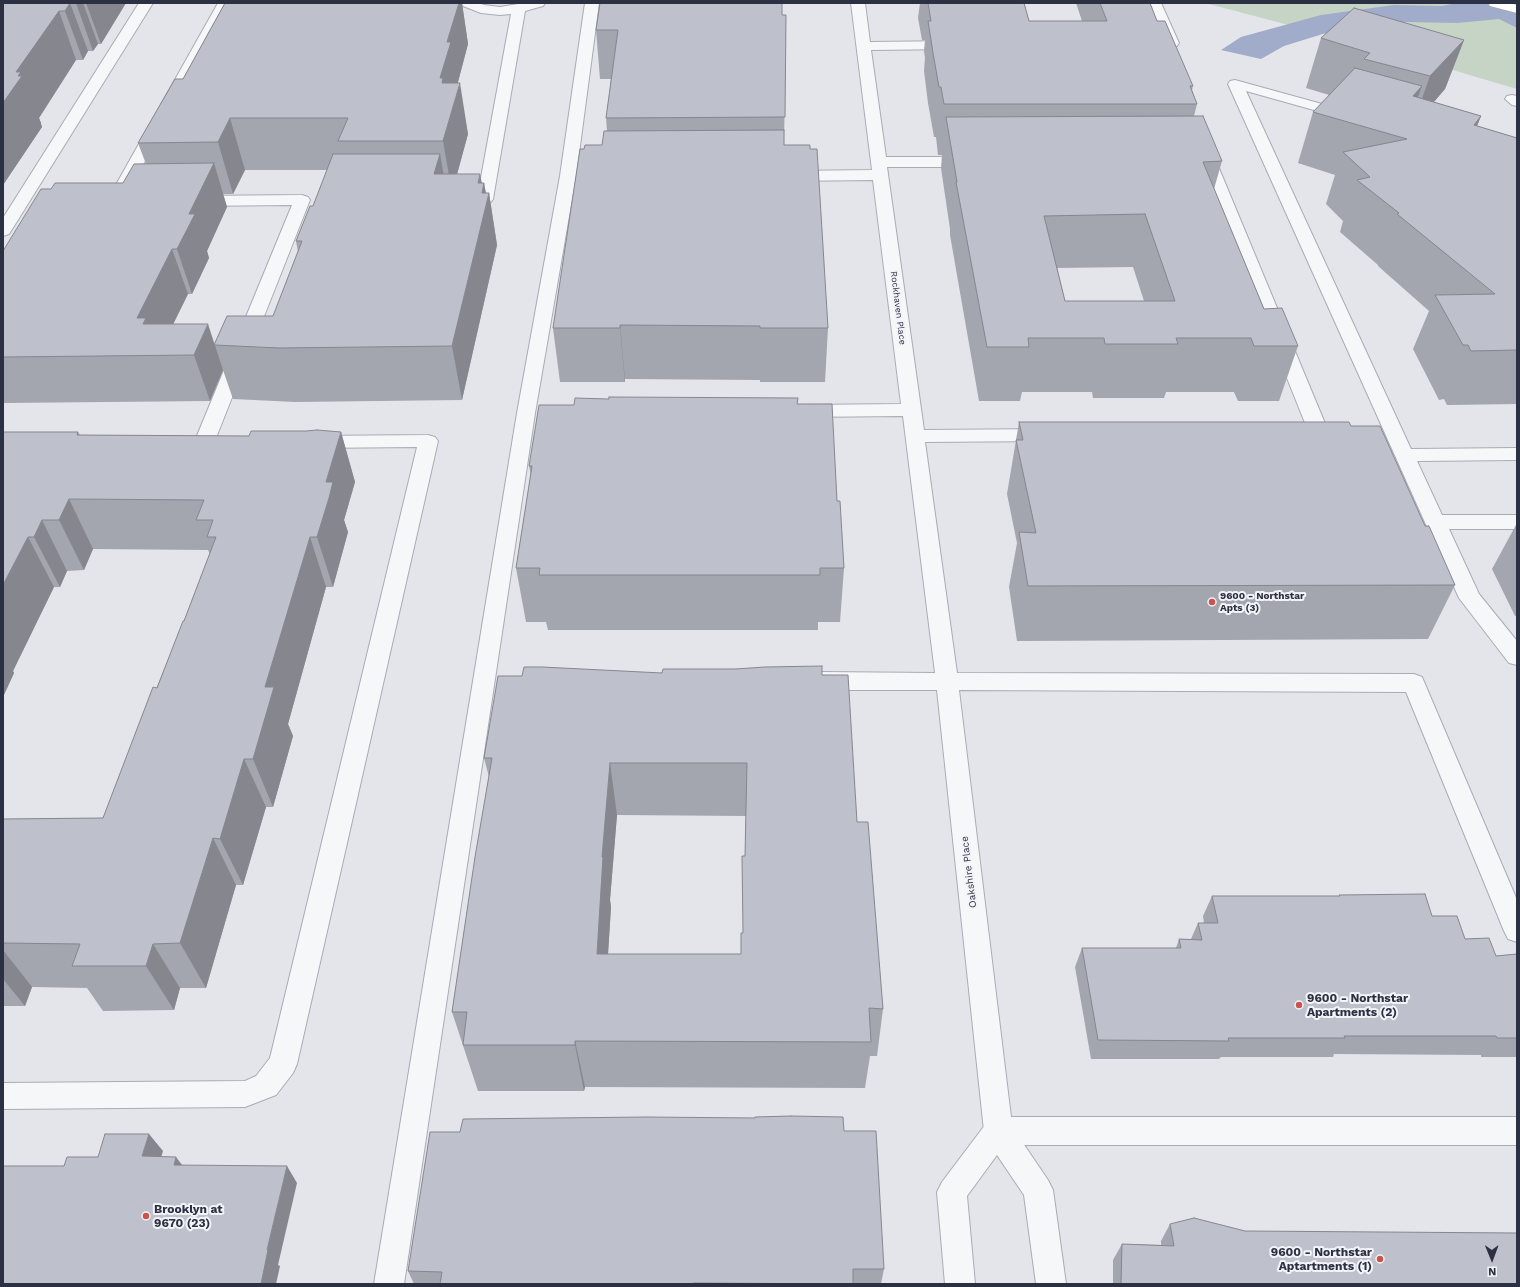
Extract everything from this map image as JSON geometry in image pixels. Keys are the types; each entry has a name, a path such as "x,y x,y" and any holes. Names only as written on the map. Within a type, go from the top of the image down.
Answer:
{"main road":[{"path":"1495,3 1517,9"}],"street":[{"path":"3,230 146,3"},
{"path":"130,201 115,201 225,3"},
{"path":"468,3 481,9 500,11 519,9 538,3"},
{"path":"389,1284 484,683 576,176 592,3"},
{"name":"Rockhaven Place","path":"858,3 937,613"},
{"path":"1154,3 1172,43 1156,43"},
{"path":"445,199 485,199 519,9"},
{"path":"864,46 966,45"},
{"path":"1364,120 1235,84 1470,598 1517,657"},
{"path":"1185,161 1208,161 1319,434 1287,434"},
{"path":"771,176 989,162"},
{"path":"177,201 310,200 204,443"},
{"path":"785,411 911,410"},
{"path":"914,436 1065,435"},
{"path":"3,1096 244,1094 266,1086 283,1064 428,441 297,442"},
{"path":"1404,455 1517,454"},
{"path":"1435,522 1517,522"},
{"name":"Oakshire Place","path":"937,613 947,681 998,1131 1038,1190 1051,1284"},
{"path":"803,681 1414,683 1517,931"},
{"path":"484,683 508,683"},
{"path":"960,1284 952,1192 998,1131 1517,1131"}],"green space":[{"path":"1205,3 1517,3 1517,89 1395,53"}],"water":[{"path":"1457,3 1517,3 1517,28 1499,19 1457,23 1406,22 1339,29 1284,46 1261,59 1221,50 1241,37 1321,15 1394,5 1442,6"}],"building":[{"path":"3,3 70,3 65,11 59,11 16,72 21,72 18,76 22,76 3,103"},
{"path":"225,3 459,3 447,42 451,42 440,78 443,78 442,83 460,83 443,141 338,141 348,118 230,118 218,142 138,143 175,79 183,79"},
{"path":"600,3 782,3 782,15 786,15 785,117 606,118 618,30 596,30"},
{"path":"928,3 1024,3 1029,21 1107,21 1100,3 1150,3 1157,21 1165,21 1193,86 1190,86 1197,104 944,104 941,87 939,87 933,53 928,21 931,21"},
{"path":"1354,8 1464,40 1430,76 1364,59 1370,53 1321,38"},
{"path":"1355,68 1422,86 1413,96 1481,116 1474,125 1517,138 1517,350 1471,351 1468,345 1463,345 1435,295 1495,294 1397,214 1399,213 1357,180 1370,177 1343,152 1407,139 1313,112"},
{"path":"1203,116 1222,161 1203,162 1264,309 1282,308 1298,346 1254,346 1251,338 1176,338 1178,344 1105,344 1104,338 1028,338 1029,347 987,347 956,182 946,117","holes":["1145,214 1175,301 1065,301 1044,216"]},
{"path":"784,130 784,145 810,145 810,149 817,149 828,328 620,325 620,328 553,328 580,149 584,149 585,145 602,145 604,131"},
{"path":"333,154 440,154 434,174 480,174 478,183 484,183 482,193 489,193 452,346 279,348 214,345 227,316 273,316 302,241 296,241 310,206 313,206"},
{"path":"214,163 189,214 195,214 177,249 172,249 137,318 146,318 143,324 208,324 194,355 3,357 3,251 41,189 51,189 55,183 123,183 134,164"},
{"path":"609,397 798,398 797,404 832,404 837,501 840,501 844,568 820,568 820,575 539,575 540,568 516,568 532,466 529,466 539,405 574,405 575,398 609,399"},
{"path":"1019,422 1349,422 1351,426 1380,426 1425,526 1429,526 1455,585 1028,586 1019,532 1036,533 1016,440 1023,440"},
{"path":"317,430 341,432 326,482 333,482 329,498 317,537 310,537 265,687 274,687 253,759 244,759 220,839 213,838 180,943 153,944 146,966 72,966 80,944 3,943 3,819 103,818 153,687 157,688 216,537 207,537 213,520 196,520 204,500 69,499 59,520 42,520 34,537 28,537 3,585 3,432 78,432 77,435 249,436 251,431"},
{"path":"822,666 822,675 848,675 857,822 868,822 883,1009 869,1008 871,1042 575,1041 575,1045 463,1045 467,1012 452,1012 475,857 492,758 484,758 498,676 522,676 524,667 662,673 663,669 735,669","holes":["610,763 747,763 745,856 742,856 743,933 741,933 741,954 597,954 602,857"]},
{"name":"9600 - Northstar Apartments (2)","path":"1425,894 1432,916 1457,916 1465,939 1489,938 1496,956 1517,954 1517,1038 1497,1038 1496,1036 1344,1036 1345,1038 1228,1038 1229,1041 1098,1040 1082,948 1181,948 1179,939 1202,940 1198,923 1218,923 1212,896 1340,896 1339,895"},
{"path":"791,1116 843,1117 844,1131 876,1131 884,1269 853,1269 853,1284 440,1284 442,1272 408,1271 430,1132 460,1132 463,1119 646,1117 755,1118"},
{"name":"Brooklyn at 9670 (23)","path":"105,1134 149,1134 142,1156 176,1157 174,1165 287,1166 267,1250 261,1284 3,1284 3,1166 64,1166 67,1157 98,1157"},
{"name":"9600 - Northstar Aptartments (1)","path":"1194,1218 1245,1231 1517,1233 1517,1284 1121,1284 1122,1244 1174,1246 1170,1224"}],"place":[{"name":"9600 - Northstar Apts (3)","path":"1212,602"},
{"name":"9600 - Northstar Apartments (2)","path":"1299,1005"},
{"name":"Brooklyn at 9670 (23)","path":"146,1216"},
{"name":"9600 - Northstar Aptartments (1)","path":"1380,1259"}]}
